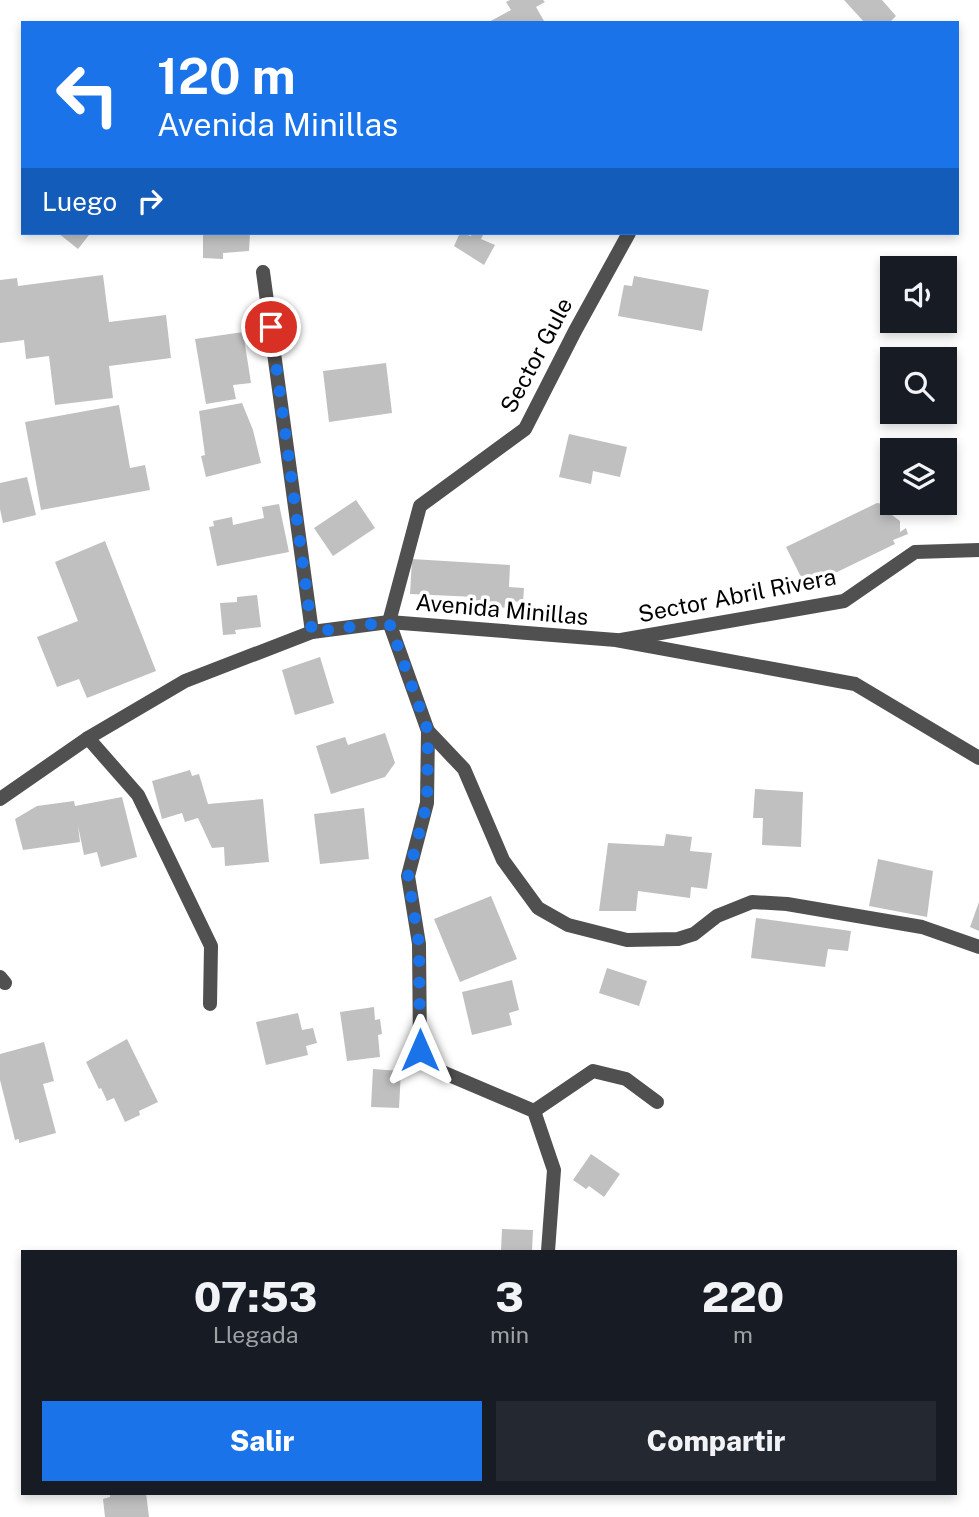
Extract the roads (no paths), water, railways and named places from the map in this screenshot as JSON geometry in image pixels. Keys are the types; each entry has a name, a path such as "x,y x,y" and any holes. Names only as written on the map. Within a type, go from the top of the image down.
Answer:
{"street":[{"name":"Sector Gule","path":"389,622 419,506 524,429 628,235"},
{"path":"263,272 312,632"},
{"name":"Sector Abril Rivera","path":"616,640 844,601 915,552 979,550"},
{"name":"Avenida Minillas","path":"0,799 88,738 185,681 312,632 389,622 616,640 855,684 979,758"},
{"path":"389,622 428,731 427,803 408,876 419,944 420,1050 435,1069 534,1111 554,1170 548,1250"},
{"path":"428,731 464,769 503,860 538,908 568,925 627,940 678,939 694,934 717,916 752,902 788,904 922,927 979,947"},
{"path":"88,738 138,795 211,946 210,1004"},
{"path":"534,1111 593,1071 626,1079 657,1102"}]}
